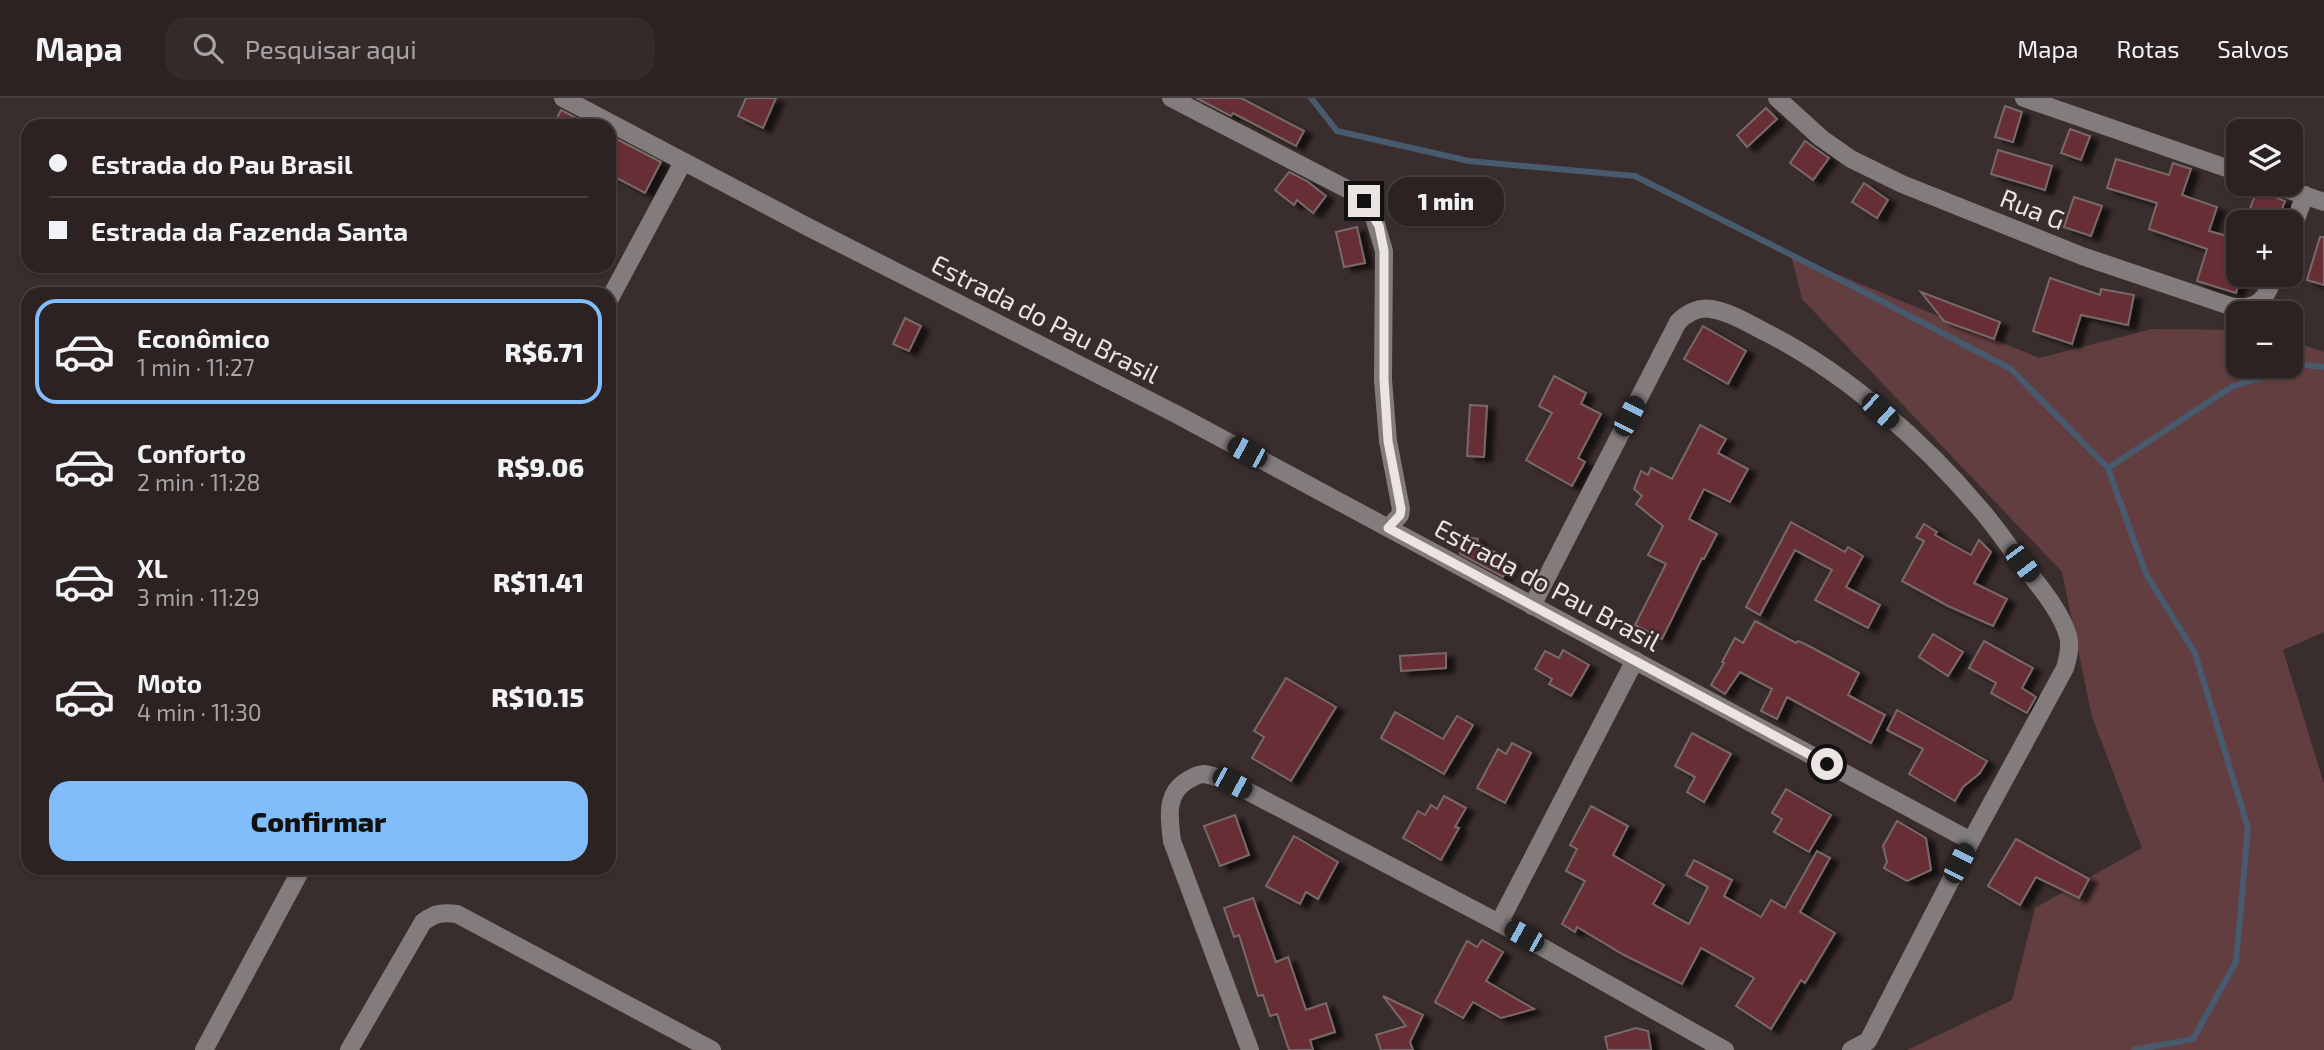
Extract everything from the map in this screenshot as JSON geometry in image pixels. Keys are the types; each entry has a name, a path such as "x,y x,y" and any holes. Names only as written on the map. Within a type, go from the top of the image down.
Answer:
{"street":[{"name":"Estrada do Pau Brasil","path":"564,98 603,119"},
{"path":"1171,98 1349,190 1364,201 1373,214 1384,251 1384,380 1388,441 1401,509 1400,515 1388,528"},
{"name":"Rua G","path":"1777,98 1821,138 1852,159 1902,184 2082,256 2245,309 2258,304 2270,287"},
{"path":"2024,98 2226,168"},
{"name":"Estrada do Pau Brasil","path":"616,126 1176,414 1971,841"},
{"path":"616,287 683,162"},
{"path":"2299,210 2305,195 2324,202"},
{"path":"1532,606 1678,322 1692,312 1710,309 1734,317 1785,342 1825,368 1880,411 1933,459 1981,510 2035,581 2064,624 2069,639 2065,668 1971,841 1868,1041 1851,1050"},
{"path":"1499,923 1635,660"},
{"path":"1250,1050 1172,841 1169,809 1171,798 1179,785 1204,774 1232,783 1499,923 1725,1050"},
{"path":"204,1050 298,875"},
{"path":"349,1050 423,922 441,912 457,914 712,1050"},
{"path":"1694,1031 1705,1045 1705,1050"}],"shaded area":[{"path":"1791,255 2039,358 2152,329 2226,330 2226,378 2303,378 2303,345 2324,352 2324,632 2283,650 2324,784 2324,1050 1907,1050 2012,1000 2035,908 2142,848 2092,717 2062,572 1802,299"}],"building":[{"path":"746,98 776,98 763,128 738,116"},
{"path":"1196,98 1241,98 1304,131 1296,146 1233,113 1231,116"},
{"path":"2005,106 2022,112 2013,142 1995,137"},
{"path":"1766,108 1777,119 1747,147 1737,135"},
{"path":"561,110 578,119 556,119"},
{"path":"2070,129 2090,136 2081,160 2061,153"},
{"path":"616,139 661,162 645,193 616,178"},
{"path":"1805,141 1829,158 1813,180 1790,163"},
{"path":"1998,150 2052,166 2045,190 1991,174"},
{"path":"2116,159 2169,175 2173,163 2191,169 2182,195 2217,207 2209,231 2226,236 2226,287 2238,287 2236,293 2197,281 2207,249 2149,229 2157,203 2107,188"},
{"path":"1289,172 1307,181 1326,196 1313,213 1297,200 1294,205 1275,190"},
{"path":"1864,183 1888,200 1877,218 1852,202"},
{"path":"2255,196 2272,196 2285,201 2282,210 2250,210"},
{"path":"2074,197 2102,206 2091,236 2064,227"},
{"path":"1357,227 1365,263 1344,267 1336,232"},
{"path":"2320,237 2324,237 2324,285 2307,280"},
{"path":"2050,278 2100,295 2101,289 2134,295 2128,325 2081,315 2072,344 2033,331"},
{"path":"1921,292 2000,322 1994,339 1944,321"},
{"path":"905,318 921,326 909,351 893,344"},
{"path":"1703,326 1746,351 1728,384 1684,359"},
{"path":"1554,376 1586,393 1581,404 1601,414 1578,458 1585,462 1572,486 1526,460 1552,413 1539,406"},
{"path":"1470,405 1487,406 1484,457 1467,456"},
{"path":"1700,425 1726,439 1718,453 1748,469 1730,502 1704,489 1689,519 1717,534 1704,559 1702,558 1662,639 1635,625 1666,564 1648,555 1663,526 1636,504 1642,496 1634,489 1641,471 1648,475 1651,468 1672,479"},
{"path":"1791,522 1845,552 1848,547 1863,556 1846,587 1880,605 1868,628 1815,600 1832,570 1795,550 1760,615 1746,607"},
{"path":"1924,524 1937,532 1935,535 1971,555 1979,540 1991,552 1974,583 2007,599 1993,626 1902,581 1924,541 1916,537"},
{"path":"1463,536 1478,539 1477,543 1512,561 1503,577 1460,554"},
{"path":"1755,621 1859,673 1848,695 1885,715 1871,743 1787,697 1777,719 1761,711 1772,689 1740,672 1725,694 1711,685 1735,638 1743,643"},
{"path":"1933,634 1963,652 1948,676 1919,657"},
{"path":"1984,641 2033,668 2022,688 2036,697 2027,713 1991,693 1996,683 1969,668"},
{"path":"1563,650 1589,665 1571,696 1549,684 1552,679 1535,669 1545,651 1559,658"},
{"path":"1446,653 1446,668 1401,671 1400,656"},
{"path":"1286,678 1336,707 1291,781 1252,758 1264,737 1254,731"},
{"path":"1897,710 1987,761 1980,773 1963,787 1955,801 1909,774 1923,749 1887,730"},
{"path":"1395,712 1443,739 1457,716 1473,725 1444,774 1381,738"},
{"path":"1692,733 1731,754 1704,802 1687,792 1695,777 1675,766"},
{"path":"1512,743 1531,753 1505,803 1477,788 1498,749 1506,754"},
{"path":"1786,789 1831,815 1809,852 1774,832 1782,819 1772,813"},
{"path":"1444,796 1466,808 1455,827 1459,828 1441,860 1403,838 1418,811 1425,815 1431,805 1437,809"},
{"path":"1591,806 1628,826 1613,855 1664,885 1653,904 1689,924 1708,887 1686,875 1694,860 1732,880 1724,896 1761,917 1771,900 1785,908 1817,851 1830,858 1800,912 1835,933 1805,983 1801,980 1771,1029 1736,1006 1754,978 1701,948 1682,984 1624,955 1577,927 1575,932 1562,924 1585,881 1566,871 1577,849 1570,845"},
{"path":"1235,815 1249,855 1220,866 1204,826"},
{"path":"1897,821 1926,838 1931,870 1907,881 1884,868 1887,862 1883,846"},
{"path":"1294,836 1338,862 1318,899 1306,892 1300,904 1266,886"},
{"path":"2016,839 2089,879 2079,898 2036,877 2020,905 1988,886"},
{"path":"1253,898 1276,962 1288,957 1306,1010 1326,1003 1335,1032 1310,1040 1313,1050 1289,1050 1277,1014 1270,1016 1263,995 1258,996 1239,935 1234,937 1224,908"},
{"path":"1482,940 1503,952 1486,981 1534,1009 1501,1018 1473,1002 1463,1018 1435,1002 1467,941 1477,947"},
{"path":"1383,996 1423,1015 1410,1042 1413,1050 1381,1050 1376,1035 1406,1026"},
{"path":"1636,1028 1648,1031 1651,1050 1608,1050 1605,1037"}],"waterway":[{"path":"1311,98 1337,131 1469,161 1635,176 2011,369 2108,468 2146,574 2195,653 2248,828 2236,962 2193,1039 2134,1050"},
{"path":"2108,468 2233,386 2305,365 2324,367"}],"route":[{"path":"1364,201 1379,226 1384,251 1384,380 1388,441 1401,509 1400,515 1388,528 1827,764"}]}
